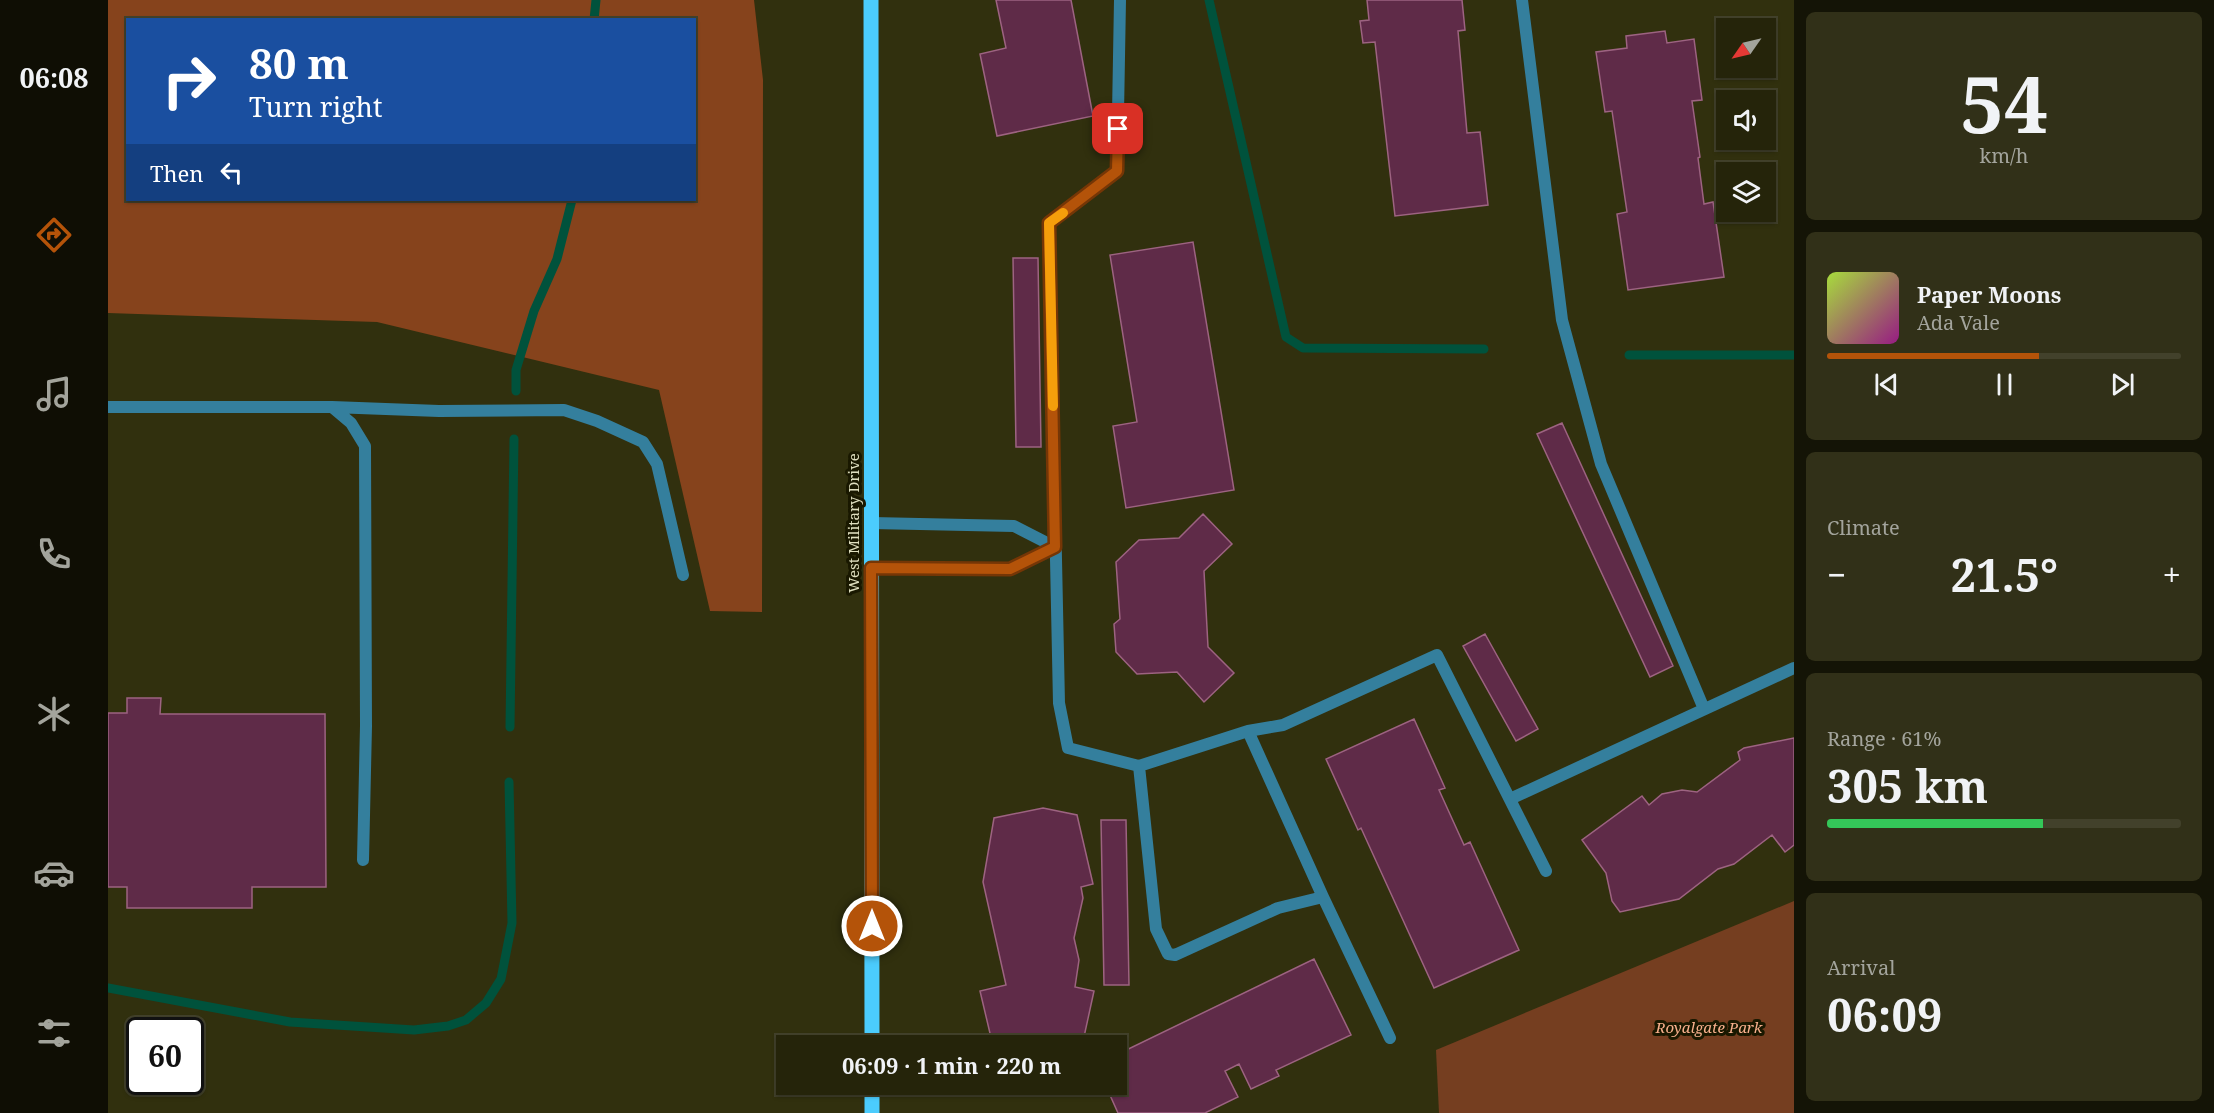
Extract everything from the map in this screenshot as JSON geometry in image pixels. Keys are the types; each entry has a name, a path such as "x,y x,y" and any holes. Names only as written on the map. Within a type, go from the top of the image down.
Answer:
{"main road":[{"name":"West Military Drive","path":"871,0 872,1035"},
{"path":"872,1095 872,1113"}],"street":[{"path":"1120,0 1117,171 1049,223 1059,703 1068,748 1139,766 1248,731 1283,725 1437,654 1546,871"},
{"path":"1522,0 1562,320 1601,464 1704,709"},
{"path":"108,407 332,407 440,411 564,410 597,421 642,442 657,464 683,575"},
{"path":"332,407 351,423 365,446 366,726 363,860"},
{"path":"872,524 1014,526 1055,547"},
{"path":"871,568 1010,569 1055,547"},
{"path":"1510,799 1794,668"},
{"path":"1248,731 1390,1038"},
{"path":"1139,766 1156,929 1168,954 1175,955 1278,908 1323,897"}],"green space":[{"name":"Royalgate Park","path":"1794,901 1794,1113 1439,1113 1436,1050"}],"shaded area":[{"path":"108,0 754,0 763,80 762,612 710,611 659,390 377,322 108,313"}],"building":[{"path":"996,0 1071,0 1093,116 997,136 980,54 1006,48"},
{"path":"1367,0 1462,0 1465,30 1458,31 1467,133 1480,132 1488,205 1395,216 1375,42 1363,43 1360,21 1369,20"},
{"path":"1665,31 1667,43 1694,39 1702,100 1692,101 1700,157 1698,158 1704,204 1713,202 1724,277 1628,290 1617,214 1627,212 1612,111 1605,112 1596,52 1627,48 1626,36"},
{"path":"1193,242 1234,490 1126,508 1113,426 1137,422 1110,255"},
{"path":"1013,258 1038,258 1041,447 1016,447"},
{"path":"1562,423 1673,666 1650,677 1537,434"},
{"path":"1203,514 1232,544 1204,571 1208,647 1234,673 1204,702 1177,672 1137,674 1116,652 1114,624 1120,619 1116,562 1139,540 1179,538"},
{"path":"1485,634 1538,729 1516,741 1463,646"},
{"path":"127,698 161,698 160,714 325,714 326,887 252,887 252,908 127,908 127,887 108,887 108,713 127,713"},
{"path":"1414,719 1445,788 1439,790 1464,845 1470,842 1519,950 1434,988 1361,828 1358,830 1326,759"},
{"path":"1794,738 1794,845 1785,852 1772,835 1734,864 1718,869 1679,899 1620,912 1612,901 1606,873 1582,840 1642,796 1649,805 1662,794 1682,790 1697,792 1740,760 1738,752 1744,748"},
{"path":"1043,808 1077,815 1093,884 1081,887 1083,898 1074,938 1079,960 1075,987 1094,991 1084,1035 990,1035 980,991 1006,985 983,882 994,818"},
{"path":"1101,820 1126,820 1129,985 1104,985"},
{"path":"1314,959 1351,1035 1276,1070 1279,1076 1251,1089 1239,1064 1225,1071 1238,1097 1205,1113 1118,1113 1110,1095 1127,1095 1127,1050"}],"waterway":[{"path":"594,18 596,0"},
{"path":"1209,0 1286,337 1303,348 1484,349"},
{"path":"516,391 516,370 534,311 557,259 572,201"},
{"path":"1629,355 1794,355"},
{"path":"510,727 514,439"},
{"path":"108,988 290,1022 414,1030 448,1026 466,1020 486,1003 501,979 512,923 509,782"}],"slow traffic":[{"path":"1053,406 1049,223 1063,213"}],"route":[{"path":"872,926 871,568 1010,569 1055,547 1049,223 1117,171 1118,129"}]}
